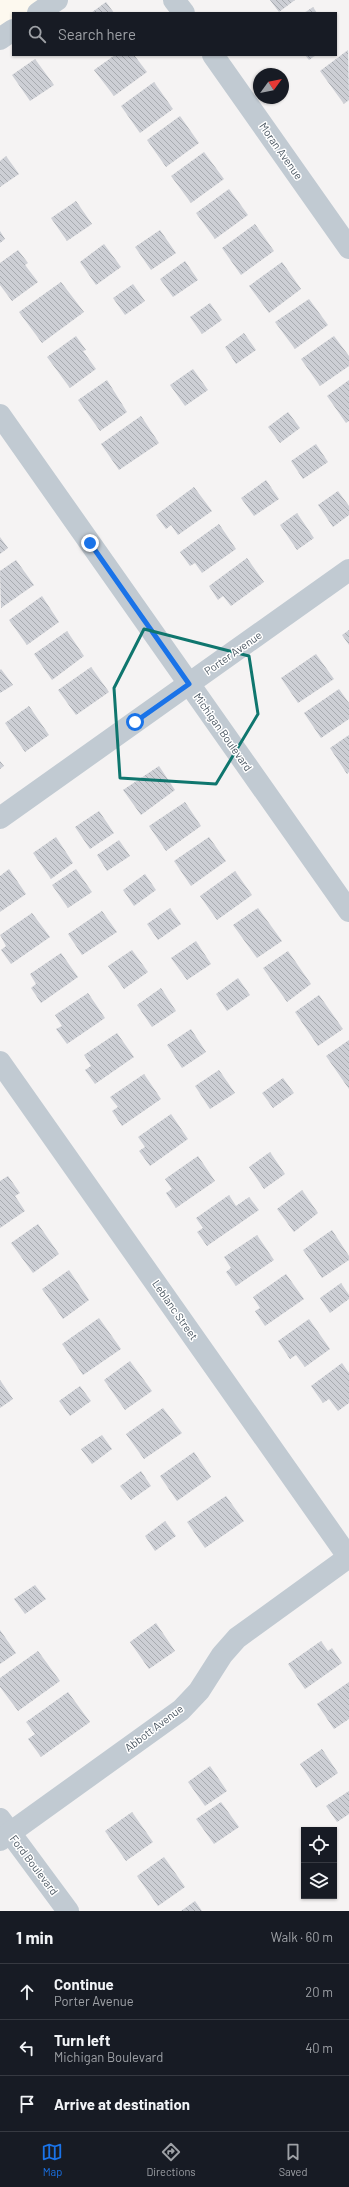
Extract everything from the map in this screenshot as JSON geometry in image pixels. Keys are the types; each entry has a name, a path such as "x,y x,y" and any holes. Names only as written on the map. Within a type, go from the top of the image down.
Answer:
{"street":[{"path":"39,12 57,0"},
{"path":"174,0 183,12"},
{"path":"0,39 12,31"},
{"name":"Moran Avenue","path":"214,56 349,248"},
{"name":"Michigan Boulevard","path":"0,415 349,911"},
{"name":"Porter Avenue","path":"0,818 349,570"},
{"name":"Leblanc Street","path":"0,1062 349,1558"},
{"name":"Abbott Avenue","path":"3,1830 181,1710 199,1691 222,1655 238,1638 349,1558"},
{"name":"Ford Boulevard","path":"3,1830 32,1860 68,1911"}],"highlighted area":[{"path":"144,629 249,656 258,714 216,784 120,778 114,688"}],"shaded area":[{"path":"0,0 57,0 39,12 12,12 12,31 0,39"}],"building":[{"path":"270,0 295,0 279,12"},
{"path":"106,2 113,12 92,12"},
{"path":"313,7 316,12 306,12"},
{"path":"348,50 349,100 344,104 320,71"},
{"path":"114,56 135,56 147,72 114,96 94,70"},
{"path":"306,56 315,56 309,60"},
{"path":"35,59 54,85 30,101 12,75"},
{"path":"154,82 173,109 140,133 121,106"},
{"path":"180,116 199,143 166,167 147,140"},
{"path":"204,152 224,179 191,203 171,176"},
{"path":"6,156 19,174 0,187 0,161"},
{"path":"229,189 248,215 215,239 196,213"},
{"path":"76,201 92,224 67,241 51,218"},
{"path":"255,224 274,251 241,275 222,248"},
{"path":"160,230 176,253 151,270 135,247"},
{"path":"0,231 5,239 0,243"},
{"path":"104,244 121,267 96,285 80,262"},
{"path":"18,250 28,263 25,265 38,282 12,301 0,285 0,263"},
{"path":"185,261 198,280 173,297 160,279"},
{"path":"282,262 301,289 269,313 249,286"},
{"path":"61,282 84,312 42,343 19,312"},
{"path":"133,284 145,301 125,315 113,298"},
{"path":"309,299 328,325 295,349 275,322"},
{"path":"210,303 222,320 202,334 190,317"},
{"path":"244,333 256,350 236,364 225,347"},
{"path":"76,336 86,350 83,351 96,369 70,388 47,357"},
{"path":"334,336 349,356 349,366 320,386 301,359"},
{"path":"193,369 208,390 185,406 170,385"},
{"path":"107,380 127,412 100,431 78,400"},
{"path":"349,380 349,421 346,423 327,396"},
{"path":"288,412 300,428 280,443 268,427"},
{"path":"141,416 159,443 119,470 101,444"},
{"path":"316,444 328,462 303,479 291,461"},
{"path":"266,480 279,499 254,516 241,498"},
{"path":"194,487 212,511 178,535 171,525 166,529 156,515"},
{"path":"338,491 349,506 349,515 333,527 318,505"},
{"path":"297,513 314,538 297,550 280,525"},
{"path":"219,524 236,549 202,573 195,563 190,566 180,552"},
{"path":"0,537 8,548 0,554"},
{"path":"247,558 264,582 231,606 223,596 218,600 209,586"},
{"path":"16,560 34,585 1,608 0,571"},
{"path":"42,596 59,622 27,645 9,620"},
{"path":"349,630 349,645 342,635"},
{"path":"67,631 84,656 52,680 34,654"},
{"path":"316,654 334,679 298,703 281,678"},
{"path":"91,667 109,692 76,715 58,690"},
{"path":"1,669 13,685 0,693 0,670"},
{"path":"339,689 349,703 349,719 321,738 304,713"},
{"path":"29,706 49,735 25,752 5,723"},
{"path":"349,735 349,772 347,774 330,748"},
{"path":"0,761 4,766 0,769"},
{"path":"159,766 175,790 141,815 123,790"},
{"path":"185,802 201,826 166,851 149,826"},
{"path":"99,811 114,833 90,849 75,827"},
{"path":"56,837 73,863 51,879 33,853"},
{"path":"209,837 226,861 191,886 174,861"},
{"path":"119,840 130,856 107,871 97,855"},
{"path":"9,869 26,894 0,912 0,876"},
{"path":"76,869 92,892 68,908 52,885"},
{"path":"235,871 252,895 217,920 200,896"},
{"path":"145,874 156,890 134,906 123,890"},
{"path":"170,908 181,924 158,940 147,924"},
{"path":"258,908 282,941 257,958 233,925"},
{"path":"102,911 117,932 82,955 68,934"},
{"path":"32,913 50,937 11,964 1,950 6,946 0,935"},
{"path":"196,941 211,964 187,980 171,958"},
{"path":"132,950 148,972 124,989 108,966"},
{"path":"288,951 311,984 287,1002 263,968"},
{"path":"61,953 78,977 41,1003 31,988 36,984 30,974"},
{"path":"238,978 250,995 227,1011 216,994"},
{"path":"161,988 176,1011 152,1027 137,1005"},
{"path":"88,993 105,1018 67,1044 56,1029 62,1026 55,1015"},
{"path":"319,995 343,1029 318,1046 295,1012"},
{"path":"191,1029 206,1052 182,1068 167,1045"},
{"path":"117,1033 134,1057 95,1084 85,1070 91,1066 84,1055"},
{"path":"349,1040 349,1089 326,1056"},
{"path":"219,1070 235,1093 210,1109 195,1086"},
{"path":"144,1074 161,1099 122,1126 112,1111 118,1107 110,1097"},
{"path":"283,1078 294,1093 273,1108 262,1093"},
{"path":"171,1114 188,1139 150,1166 139,1151 145,1147 138,1137"},
{"path":"270,1152 285,1174 264,1189 249,1167"},
{"path":"198,1156 215,1181 176,1208 166,1193 172,1189 165,1179"},
{"path":"8,1176 20,1193 15,1196 25,1211 0,1228 0,1181"},
{"path":"302,1190 318,1213 294,1232 277,1209"},
{"path":"229,1195 236,1206 249,1197 259,1210 207,1246 197,1232 203,1228 196,1218"},
{"path":"38,1224 59,1254 33,1273 11,1243"},
{"path":"332,1230 349,1256 349,1260 322,1278 303,1250"},
{"path":"257,1235 274,1260 236,1286 226,1272 231,1268 224,1257"},
{"path":"69,1270 89,1300 63,1319 42,1289"},
{"path":"286,1274 304,1299 265,1326 255,1311 260,1308 253,1297"},
{"path":"341,1283 349,1295 349,1299 330,1313 320,1298"},
{"path":"99,1318 121,1349 83,1375 62,1344"},
{"path":"309,1319 330,1349 305,1367 296,1355 290,1359 278,1341"},
{"path":"130,1361 152,1391 125,1410 104,1380"},
{"path":"342,1363 349,1373 349,1403 338,1411 329,1399 323,1403 311,1386"},
{"path":"0,1380 13,1399 0,1408"},
{"path":"80,1386 91,1401 70,1416 59,1401"},
{"path":"163,1408 182,1433 144,1459 126,1434"},
{"path":"102,1435 112,1449 92,1464 81,1449"},
{"path":"194,1452 211,1477 177,1501 160,1476"},
{"path":"141,1471 151,1486 131,1500 120,1486"},
{"path":"226,1496 244,1521 205,1548 187,1522"},
{"path":"165,1521 176,1536 155,1551 145,1536"},
{"path":"35,1585 46,1599 25,1614 14,1599"},
{"path":"156,1623 175,1651 149,1669 130,1642"},
{"path":"0,1630 16,1653 0,1664"},
{"path":"321,1641 328,1651 332,1648 342,1663 305,1689 288,1664"},
{"path":"38,1651 60,1681 18,1711 0,1687 0,1678"},
{"path":"349,1682 349,1719 334,1729 317,1704"},
{"path":"68,1692 90,1722 41,1757 28,1739 35,1734 26,1722"},
{"path":"322,1749 338,1773 316,1788 300,1764"},
{"path":"210,1766 227,1791 205,1806 188,1782"},
{"path":"349,1791 349,1814 337,1822 326,1806"},
{"path":"221,1802 239,1827 214,1844 196,1819"},
{"path":"132,1812 153,1842 126,1861 105,1831"},
{"path":"164,1857 185,1887 158,1906 137,1876"},
{"path":"195,1901 202,1911 181,1911"}],"route":[{"path":"90,543 189,684 135,722"}]}
